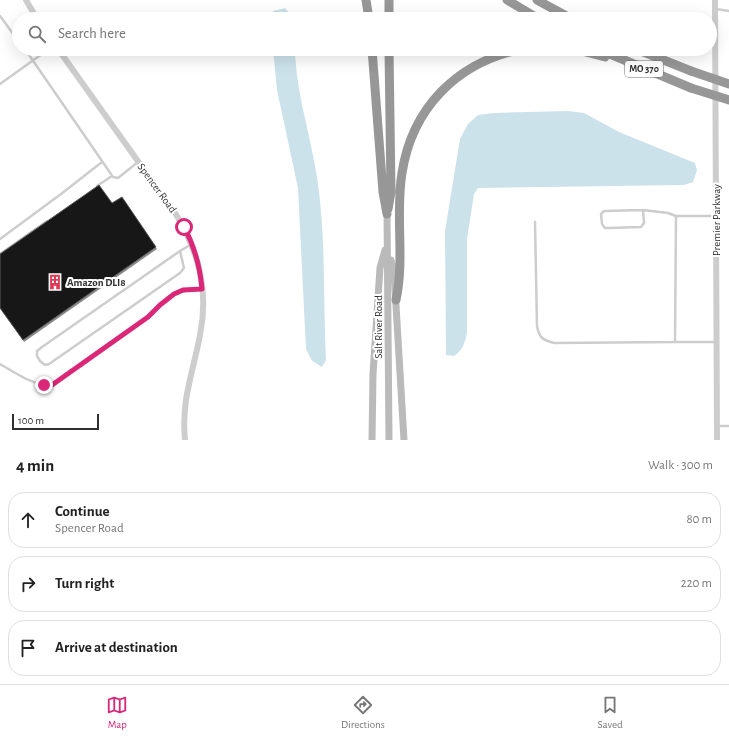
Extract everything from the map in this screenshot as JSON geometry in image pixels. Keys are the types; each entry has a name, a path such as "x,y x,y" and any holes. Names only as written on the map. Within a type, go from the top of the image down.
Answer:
{"highway":[{"path":"366,0 368,12"},
{"path":"388,0 389,12"},
{"path":"507,0 527,12"},
{"path":"537,0 559,12"},
{"path":"373,56 383,192 387,214"},
{"path":"387,214 391,192 389,56"},
{"path":"396,300 400,281 401,261 402,173 412,134 425,110 445,86 471,67 495,56"},
{"path":"601,56 632,64"},
{"name":"MO 370","path":"614,56 691,88 729,100"},
{"name":"MO 370","path":"654,56 729,84"}],"main road":[{"name":"Salt River Road","path":"387,214 389,440"},
{"path":"388,242 394,272 404,440"},
{"path":"372,440 373,374 380,268 388,242"}],"street":[{"path":"26,0 33,12"},
{"name":"Premier Parkway","path":"715,0 716,9"},
{"name":"Spencer Road","path":"63,56 177,216 192,244 198,263 202,289 203,311 200,336 184,402 185,440"},
{"name":"Premier Parkway","path":"716,56 717,440"}],"lane":[{"path":"716,9 729,11"},
{"path":"0,16 12,32"},
{"path":"30,56 112,176 118,178 139,162"},
{"path":"0,84 39,56"},
{"path":"0,239 52,202 102,162"},
{"path":"94,189 112,176"},
{"path":"643,210 644,223 641,227 605,228 602,224 601,214 604,211 643,210 676,216 716,216"},
{"path":"676,216 676,342"},
{"path":"0,254 52,218"},
{"path":"535,222 537,326 539,335 542,339 554,343 717,342"},
{"path":"180,251 184,268 180,273 49,364 45,365 40,361 37,356 38,351 42,347 180,251 192,244"},
{"path":"0,364 29,380 44,385 52,385 148,317 174,294 183,290 202,289"},
{"path":"717,426 729,426"}],"water":[{"path":"285,8 288,12 273,12"},
{"path":"274,56 295,56 298,83 312,150 321,206 326,360 322,367 312,361 306,349 298,188 277,90"},
{"path":"568,111 584,113 619,132 695,163 697,170 693,182 684,185 478,188 474,194 467,239 467,332 462,349 454,356 446,355 445,231 460,139 468,124 478,115 494,113"}],"building":[{"name":"Amazon DLI8","path":"99,185 112,203 122,197 156,247 23,340 0,308 0,254"}],"place":[{"name":"Amazon DLI8","path":"55,282"}],"route":[{"path":"44,385 52,385 71,372 148,317 174,294 183,290 202,289 198,263 190,239 184,227"}]}
